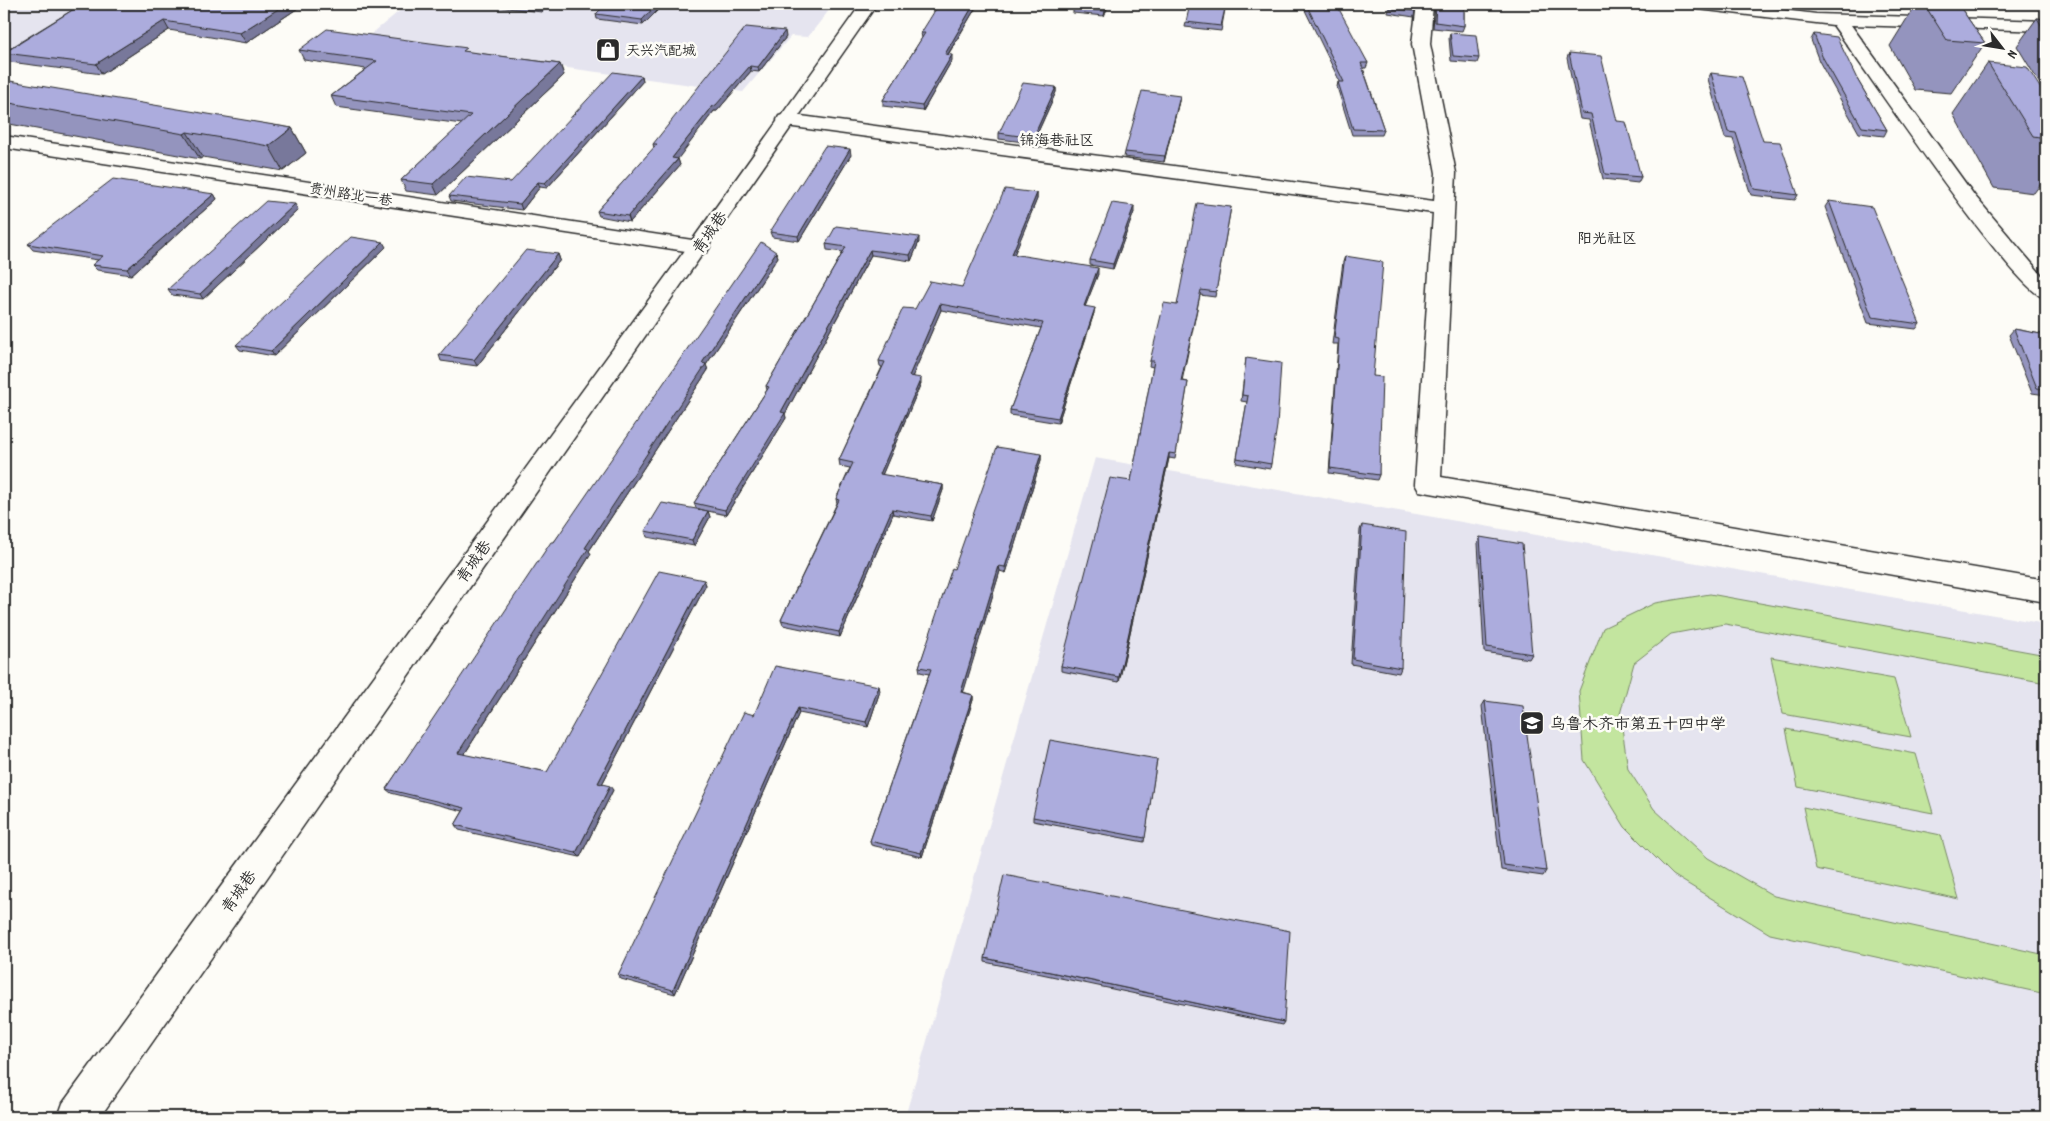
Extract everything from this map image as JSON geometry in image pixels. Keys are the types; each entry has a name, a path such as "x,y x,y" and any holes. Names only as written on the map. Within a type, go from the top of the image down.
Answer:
{"street":[{"name":"青城巷","path":"77,1117 699,248 786,120 869,4"},
{"path":"1426,4 1421,44 1446,173 1428,484 2046,591"},
{"path":"1698,4 1838,19 2046,26"},
{"path":"1838,19 1967,199 2025,271 2046,292"},
{"path":"786,120 1444,208"},
{"name":"贵州路北一巷","path":"4,142 699,248"}],"shaded area":[{"path":"4,4 92,4 4,56"},
{"name":"天兴汽配城","path":"408,4 834,4 808,37 791,36 743,92 364,40"},
{"name":"乌鲁木齐市第五十四中学","path":"1095,458 2046,624 2046,1117 905,1117"}],"green space":[{"path":"1710,594 2046,655 2046,683 1725,624 1671,634 1634,663 1620,714 1628,769 1654,809 1708,858 1774,896 2046,955 2046,994 1770,934 1673,875 1625,827 1584,760 1579,691 1603,628 1655,603"},
{"path":"1771,657 1894,679 1911,737 1783,714"},
{"path":"1786,729 1916,754 1933,813 1798,787"},
{"path":"1803,807 1941,835 1959,899 1816,869"}],"building":[{"path":"82,4 286,4 240,33 164,21 96,64 4,53"},
{"path":"606,4 657,4 642,20 596,14"},
{"path":"939,4 974,4 945,54 952,55 922,106 883,100 925,33 921,33"},
{"path":"1075,4 1107,4 1105,11 1073,8"},
{"path":"1190,4 1226,4 1221,26 1186,22"},
{"path":"1306,4 1330,4 1339,9 1368,63 1361,63 1384,130 1353,129 1338,82 1344,82"},
{"path":"1390,4 1416,4 1415,11 1389,8"},
{"path":"1436,4 1464,4 1464,26 1435,22"},
{"path":"1924,4 1958,4 1985,43 1947,40"},
{"path":"2037,18 2046,19 2046,33"},
{"path":"746,27 785,31 758,67 750,66 716,105 713,106 672,158 678,159 628,216 597,211 657,144 653,144"},
{"path":"327,29 467,48 463,51 560,64 433,184 401,180 471,115 331,96 377,61 299,50"},
{"path":"1450,33 1476,35 1479,58 1453,56"},
{"path":"1814,34 1837,37 1857,79 1887,130 1862,127 1822,56"},
{"path":"1569,53 1601,56 1617,121 1626,122 1641,177 1605,174 1591,114 1582,113"},
{"path":"1988,63 2027,67 2046,97 2046,138 2033,136"},
{"path":"613,72 642,76 545,183 538,182 520,204 449,196 466,177 511,182"},
{"path":"1711,73 1742,77 1763,141 1780,142 1798,195 1754,189 1736,133 1728,132"},
{"path":"10,81 292,128 269,146 187,132 184,134 4,102 4,85"},
{"path":"1023,83 1056,87 1033,138 999,133"},
{"path":"1142,91 1180,96 1165,156 1125,152"},
{"path":"825,146 850,149 798,236 770,232"},
{"path":"113,179 214,194 127,269 92,265 103,256 28,244"},
{"path":"1005,189 1037,193 1012,254 1098,268 1084,306 1095,308 1058,418 1010,410 1043,323 940,304 909,376 921,378 880,474 943,485 931,516 892,509 839,632 781,620 839,500 836,499 853,463 839,460 885,362 879,361 903,308 915,309 930,281 962,287"},
{"path":"266,201 295,204 200,294 168,289"},
{"path":"1829,201 1872,207 1920,324 1872,317"},
{"path":"1112,203 1134,206 1113,264 1090,260"},
{"path":"1197,203 1231,207 1216,292 1201,290 1181,381 1188,382 1176,454 1169,453 1119,677 1061,666 1110,478 1131,481 1154,361 1150,361 1164,303 1177,305"},
{"path":"836,226 919,237 910,255 870,250 781,412 785,413 725,510 694,503 769,387 766,386 846,247 826,244"},
{"path":"351,237 383,242 271,351 236,345"},
{"path":"761,242 776,252 702,363 706,364 585,548 588,549 458,753 547,772 659,571 704,580 598,783 610,786 576,853 455,825 465,808 386,789 551,542 554,542"},
{"path":"526,250 558,254 474,360 439,355"},
{"path":"1345,256 1383,262 1373,376 1382,377 1379,475 1330,468 1339,339 1334,338"},
{"path":"2014,329 2046,335 2046,389 2037,388"},
{"path":"1246,358 1281,363 1277,426 1271,464 1237,458 1248,396 1242,395"},
{"path":"997,447 1041,454 1005,567 999,566 961,692 973,695 921,853 870,841 931,669 919,667 952,568 954,569"},
{"path":"662,503 708,511 692,540 645,531"},
{"path":"1362,525 1406,532 1401,668 1353,659"},
{"path":"1480,537 1522,544 1532,654 1487,647"},
{"path":"775,666 879,686 866,722 798,708 673,990 618,975 744,712 754,715"},
{"path":"1485,701 1523,706 1546,871 1504,865"},
{"path":"1050,740 1157,759 1145,838 1033,817"},
{"path":"1004,875 1290,931 1284,1022 985,958"}],"place":[{"name":"天兴汽配城","path":"608,50"},
{"name":"乌鲁木齐市第五十四中学","path":"1532,723"}],"district":[{"name":"锦海巷社区","path":"1057,140"},
{"name":"阳光社区","path":"1607,238"}]}
